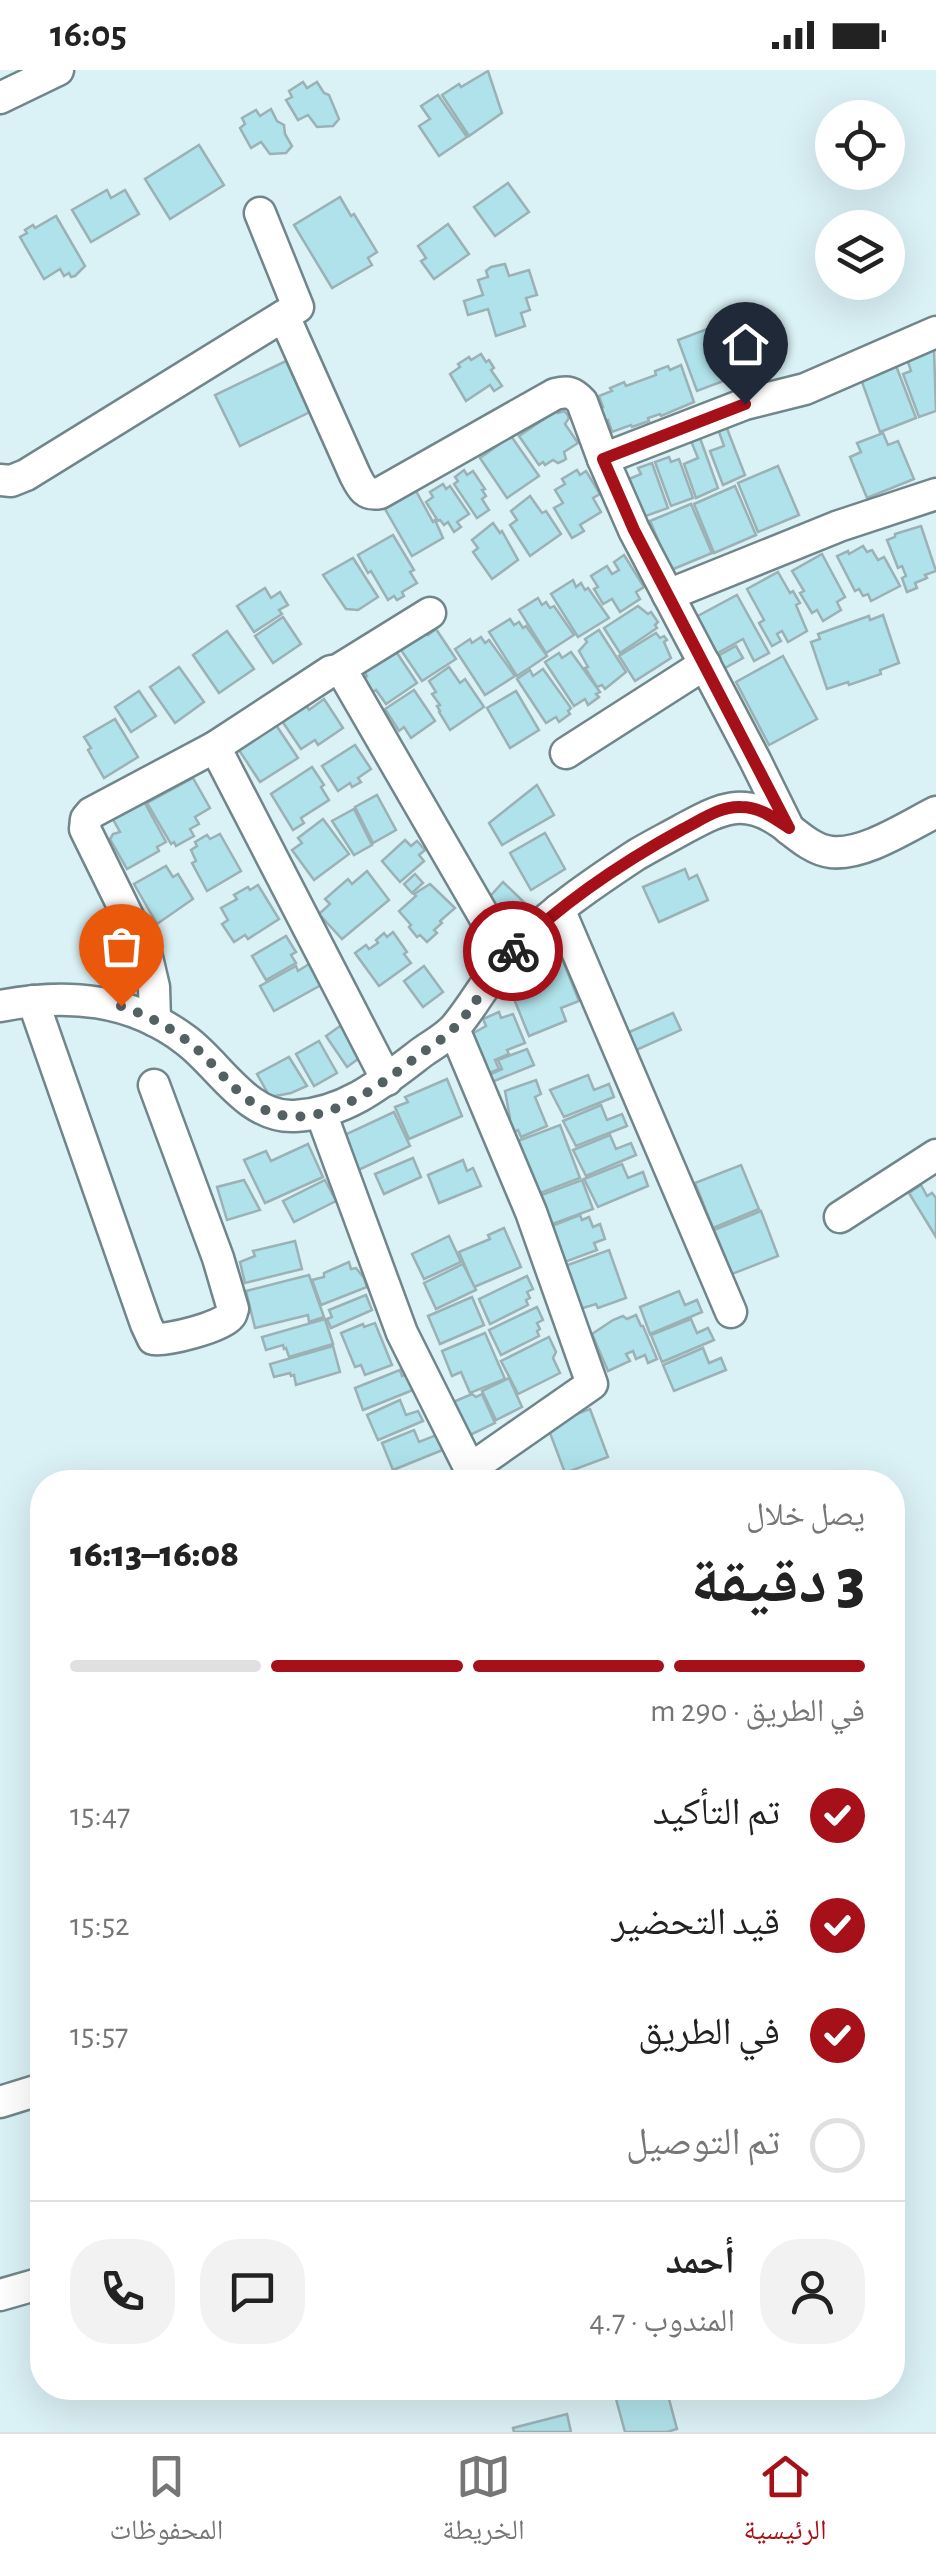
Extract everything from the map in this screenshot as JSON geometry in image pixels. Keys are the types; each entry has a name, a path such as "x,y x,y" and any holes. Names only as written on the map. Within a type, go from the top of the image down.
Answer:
{"street":[{"path":"0,98 58,70"},
{"path":"0,480 12,482 26,475 298,307 260,213"},
{"path":"284,316 349,462 367,493 380,494 556,394 576,395 634,530 789,828"},
{"path":"603,459 745,404 805,389 936,332"},
{"path":"668,595 839,526 936,494"},
{"path":"155,1021 154,987 146,953 84,823 91,814 215,748 331,671 430,614"},
{"path":"566,754 705,664"},
{"path":"338,670 507,956"},
{"path":"215,748 387,1080"},
{"path":"0,1006 59,999 96,1001 138,1012 186,1040 238,1091 267,1111 293,1117 321,1113 358,1099 454,1030 507,956 559,909 640,852 725,808 756,808 823,850 842,852 884,838 936,812"},
{"path":"559,909 731,1312"},
{"path":"32,1001 146,1324 153,1339 160,1340 224,1321 233,1309 154,1086"},
{"path":"321,1113 402,1333 470,1469 592,1384 531,1212 454,1030"},
{"path":"840,1216 936,1156"},
{"path":"0,2102 30,2092"},
{"path":"0,2295 30,2286"}],"building":[{"path":"488,71 502,113 469,136 442,95"},
{"path":"303,82 307,88 317,82 329,95 339,119 333,126 317,127 308,115 298,120 286,100 292,97 289,91"},
{"path":"438,95 467,137 439,156 419,126 430,119 421,106"},
{"path":"271,109 284,125 292,146 286,153 270,154 261,142 251,148 240,128 245,124 242,118 256,110 260,116"},
{"path":"199,145 224,185 170,219 145,179"},
{"path":"508,183 529,212 495,236 474,207"},
{"path":"107,190 111,198 125,190 139,214 91,242 72,210"},
{"path":"340,197 377,252 368,258 372,265 332,288 294,225"},
{"path":"56,216 85,266 75,276 64,276 60,269 44,279 20,237 33,225 35,228"},
{"path":"448,224 469,254 434,279 421,261 426,258 418,246"},
{"path":"505,264 509,276 529,270 537,295 526,298 530,310 521,313 525,326 496,336 488,309 468,315 464,301 483,295 478,280 488,277 486,271 491,267"},
{"path":"707,329 726,380 697,391 678,340"},
{"path":"934,349 936,411 919,417 903,374 911,371 907,359"},
{"path":"481,354 486,362 489,360 502,386 494,391 490,385 466,401 450,374 460,367 458,364"},
{"path":"286,361 310,412 240,446 215,395"},
{"path":"895,363 916,418 880,432 858,371"},
{"path":"681,365 694,402 612,432 599,408 603,407 599,396 624,382 626,386 668,366 670,370"},
{"path":"556,411 567,414 565,424 578,443 564,452 563,461 539,465 519,436"},
{"path":"726,426 745,475 723,485 710,451 724,446 718,429"},
{"path":"883,433 888,445 898,441 914,479 867,498 850,457 861,452 857,443"},
{"path":"511,436 539,476 507,498 480,458"},
{"path":"700,438 718,488 696,498 684,464 698,458 691,441"},
{"path":"669,457 671,462 679,459 693,498 671,506 655,462"},
{"path":"652,463 668,508 643,517 629,479 641,474 638,468"},
{"path":"778,466 799,515 758,532 738,483"},
{"path":"464,470 467,475 473,471 485,489 482,499 489,510 477,518 454,484 458,481 455,477"},
{"path":"577,470 580,475 586,471 600,494 593,498 601,512 580,525 584,531 572,538 554,508 563,503 555,490 565,484 562,479"},
{"path":"443,484 446,489 450,486 469,514 457,522 461,527 454,532 448,522 444,525 438,521 426,502 433,497 430,492"},
{"path":"735,486 756,535 714,553 694,504"},
{"path":"416,491 443,538 412,556 385,509"},
{"path":"530,496 561,534 530,556 510,525 517,520 511,511"},
{"path":"691,504 712,553 671,570 650,521"},
{"path":"493,523 518,560 492,579 473,552 478,548 472,540"},
{"path":"921,526 936,571 925,575 927,578 915,583 917,588 907,592 902,578 906,576 902,566 898,568 887,540"},
{"path":"393,535 414,570 410,572 417,583 402,592 404,596 388,600 358,555"},
{"path":"863,546 867,552 872,550 878,560 884,557 900,586 871,601 868,594 863,596 859,589 855,591 837,556"},
{"path":"822,554 845,597 837,602 841,610 823,621 817,610 812,613 792,571"},
{"path":"624,555 644,587 636,592 640,599 620,612 612,599 603,604 591,576 607,566 612,574 619,570 614,562"},
{"path":"353,558 378,597 358,610 346,609 323,575"},
{"path":"778,572 800,603 796,605 807,631 788,642 782,631 777,634 781,641 772,646 759,623 764,620 747,589"},
{"path":"573,580 576,587 581,583 585,590 588,588 609,618 578,637 551,594"},
{"path":"265,588 271,598 280,592 288,605 279,610 282,614 254,632 237,606"},
{"path":"737,595 769,653 754,661 743,639 716,654 696,617"},
{"path":"538,598 542,605 546,602 550,608 554,606 574,635 546,653 519,610"},
{"path":"638,606 648,614 651,612 658,622 657,628 620,653 604,628"},
{"path":"883,615 899,663 880,670 881,674 827,689 811,642 820,639 818,634"},
{"path":"283,617 301,644 273,663 255,636"},
{"path":"510,619 514,625 519,622 523,628 526,626 547,656 517,676 489,632"},
{"path":"423,628 428,635 436,629 456,659 422,681 399,647"},
{"path":"599,630 626,672 605,689 602,685 597,687 579,651 587,642 585,639"},
{"path":"227,631 254,669 219,693 193,655"},
{"path":"656,633 667,640 664,642 671,658 635,681 619,656"},
{"path":"481,637 485,643 489,640 515,676 485,695 455,649"},
{"path":"736,646 743,658 723,669 716,657"},
{"path":"393,647 417,683 386,704 362,680 367,676 362,668"},
{"path":"571,652 600,692 588,705 585,699 574,706 545,662 559,653 562,658"},
{"path":"783,656 817,719 769,745 736,682"},
{"path":"179,667 204,702 175,723 150,687"},
{"path":"449,667 460,683 465,679 484,707 450,730 439,712 440,705 432,694 436,692 429,681"},
{"path":"543,669 571,708 570,714 559,722 556,717 546,723 517,679 530,670 533,676"},
{"path":"414,690 435,721 411,738 404,727 399,731 385,709"},
{"path":"139,691 156,716 131,732 115,707"},
{"path":"516,691 539,730 510,748 487,708"},
{"path":"324,699 343,728 318,745 315,740 301,749 282,721 306,705 309,710"},
{"path":"115,719 138,757 104,778 84,737"},
{"path":"276,725 298,758 260,782 239,750"},
{"path":"355,745 371,769 358,778 361,782 352,787 350,783 338,791 322,766"},
{"path":"312,767 329,800 301,818 304,823 293,830 271,794"},
{"path":"193,778 210,808 195,817 199,824 190,829 194,836 176,846 171,844 147,803"},
{"path":"537,785 554,815 502,845 489,823"},
{"path":"377,795 396,830 373,843 355,807"},
{"path":"141,796 166,842 157,847 159,851 127,869 110,839 120,832 110,814"},
{"path":"354,809 372,845 354,855 332,821"},
{"path":"323,819 349,854 314,880 292,850 302,843 298,838"},
{"path":"545,833 565,869 531,890 510,853"},
{"path":"220,834 241,871 207,891 192,863 196,861 191,850 197,846 195,842 207,835 210,839"},
{"path":"405,840 411,846 417,841 425,850 419,855 424,861 400,882 382,861"},
{"path":"166,866 173,877 178,874 193,899 157,924 134,884"},
{"path":"685,869 689,879 697,875 708,900 659,922 643,887"},
{"path":"367,871 389,900 342,939 319,914 330,904 325,899 348,879 352,884"},
{"path":"415,874 423,883 412,893 404,884"},
{"path":"503,882 528,906 503,933 485,902"},
{"path":"430,884 455,908 440,921 434,930 437,933 427,942 420,935 417,937 399,911"},
{"path":"258,885 279,919 248,939 245,935 234,942 222,924 228,920 221,908 237,899 234,895"},
{"path":"393,932 411,963 379,986 355,953 378,943 376,940 384,933 387,937"},
{"path":"286,936 296,952 291,955 296,963 266,980 252,956"},
{"path":"559,951 579,1001 561,1008 566,1021 529,1036 512,994 543,982 534,961"},
{"path":"309,964 321,985 274,1011 260,986 296,966 298,971"},
{"path":"424,966 443,992 423,1007 404,981"},
{"path":"499,1012 501,1018 513,1014 525,1043 495,1060 499,1069 476,1079 461,1040 486,1026 483,1019"},
{"path":"673,1013 681,1030 634,1051 627,1033"},
{"path":"343,1024 365,1054 347,1067 326,1036"},
{"path":"319,1041 337,1073 314,1086 296,1054"},
{"path":"527,1049 534,1065 487,1084 484,1077 502,1069 498,1060"},
{"path":"289,1057 307,1086 270,1097 257,1074"},
{"path":"588,1075 594,1090 609,1084 614,1097 564,1117 550,1090"},
{"path":"447,1079 462,1116 409,1139 395,1107 408,1102 405,1097"},
{"path":"536,1080 541,1094 535,1097 547,1126 521,1137 518,1130 512,1133 507,1121 510,1118 505,1091"},
{"path":"601,1105 607,1120 622,1114 627,1126 576,1146 563,1121"},
{"path":"394,1112 410,1146 354,1172 338,1138"},
{"path":"560,1125 580,1178 535,1195 515,1142"},
{"path":"610,1135 616,1149 631,1143 636,1155 586,1176 573,1150"},
{"path":"308,1144 323,1177 265,1203 244,1160 266,1151 271,1161"},
{"path":"413,1158 421,1177 384,1194 375,1174"},
{"path":"463,1160 467,1171 473,1168 481,1186 439,1203 428,1175"},
{"path":"622,1164 628,1178 643,1172 648,1186 598,1207 584,1179"},
{"path":"741,1165 759,1209 713,1228 695,1183"},
{"path":"244,1180 260,1210 227,1220 217,1187"},
{"path":"325,1180 336,1201 294,1222 283,1201"},
{"path":"582,1180 593,1209 547,1226 536,1197"},
{"path":"921,1185 927,1196 932,1193 936,1198 936,1237 909,1193"},
{"path":"761,1211 778,1256 732,1274 714,1230"},
{"path":"580,1215 582,1220 589,1217 593,1227 600,1224 605,1239 594,1243 597,1250 562,1263 549,1227"},
{"path":"504,1228 521,1267 474,1287 459,1252 490,1239 488,1235"},
{"path":"449,1236 461,1262 424,1279 412,1254"},
{"path":"295,1241 302,1269 245,1283 240,1262 255,1256 253,1251"},
{"path":"609,1250 626,1298 598,1308 596,1304 580,1309 565,1266"},
{"path":"349,1262 367,1287 321,1305 312,1280"},
{"path":"463,1264 476,1290 436,1309 424,1283"},
{"path":"309,1275 324,1317 309,1322 308,1315 255,1328 246,1291"},
{"path":"527,1276 533,1289 527,1292 528,1305 490,1324 479,1299"},
{"path":"679,1291 685,1305 697,1300 702,1312 650,1334 640,1307"},
{"path":"366,1295 372,1310 331,1328 329,1310"},
{"path":"472,1297 484,1325 440,1344 428,1316"},
{"path":"537,1307 543,1320 537,1323 539,1336 501,1355 489,1330"},
{"path":"636,1315 657,1359 648,1363 645,1355 636,1359 633,1351 626,1354 630,1361 608,1371 592,1334 613,1320"},
{"path":"325,1319 333,1344 289,1357 283,1345 266,1350 262,1337"},
{"path":"691,1319 697,1333 708,1328 714,1340 662,1362 651,1335"},
{"path":"375,1323 392,1365 365,1375 361,1365 355,1367 341,1333"},
{"path":"485,1333 505,1379 470,1393 461,1372 452,1376 442,1351"},
{"path":"549,1337 560,1373 518,1394 501,1361"},
{"path":"333,1346 340,1372 296,1385 290,1373 274,1377 270,1364"},
{"path":"703,1348 709,1363 721,1358 726,1370 674,1391 663,1365"},
{"path":"400,1370 402,1376 411,1372 418,1388 363,1410 355,1388"},
{"path":"509,1378 522,1407 496,1420 482,1391"},
{"path":"482,1394 495,1423 466,1437 451,1403"},
{"path":"400,1400 406,1415 418,1411 423,1421 378,1440 367,1415"},
{"path":"590,1409 608,1457 564,1470 547,1425"},
{"path":"414,1430 419,1442 439,1434 445,1449 393,1470 382,1443"},
{"path":"616,2400 669,2400 677,2429 625,2432"},
{"path":"567,2414 571,2432 514,2432 513,2428"}],"way so far":[{"path":"121,1006 186,1040 252,1102 280,1116 293,1117 321,1113 358,1099 454,1030 513,951"}],"route":[{"path":"513,951 559,909 640,852 707,816 725,808 756,808 789,828 634,530 603,459 745,404"}]}
